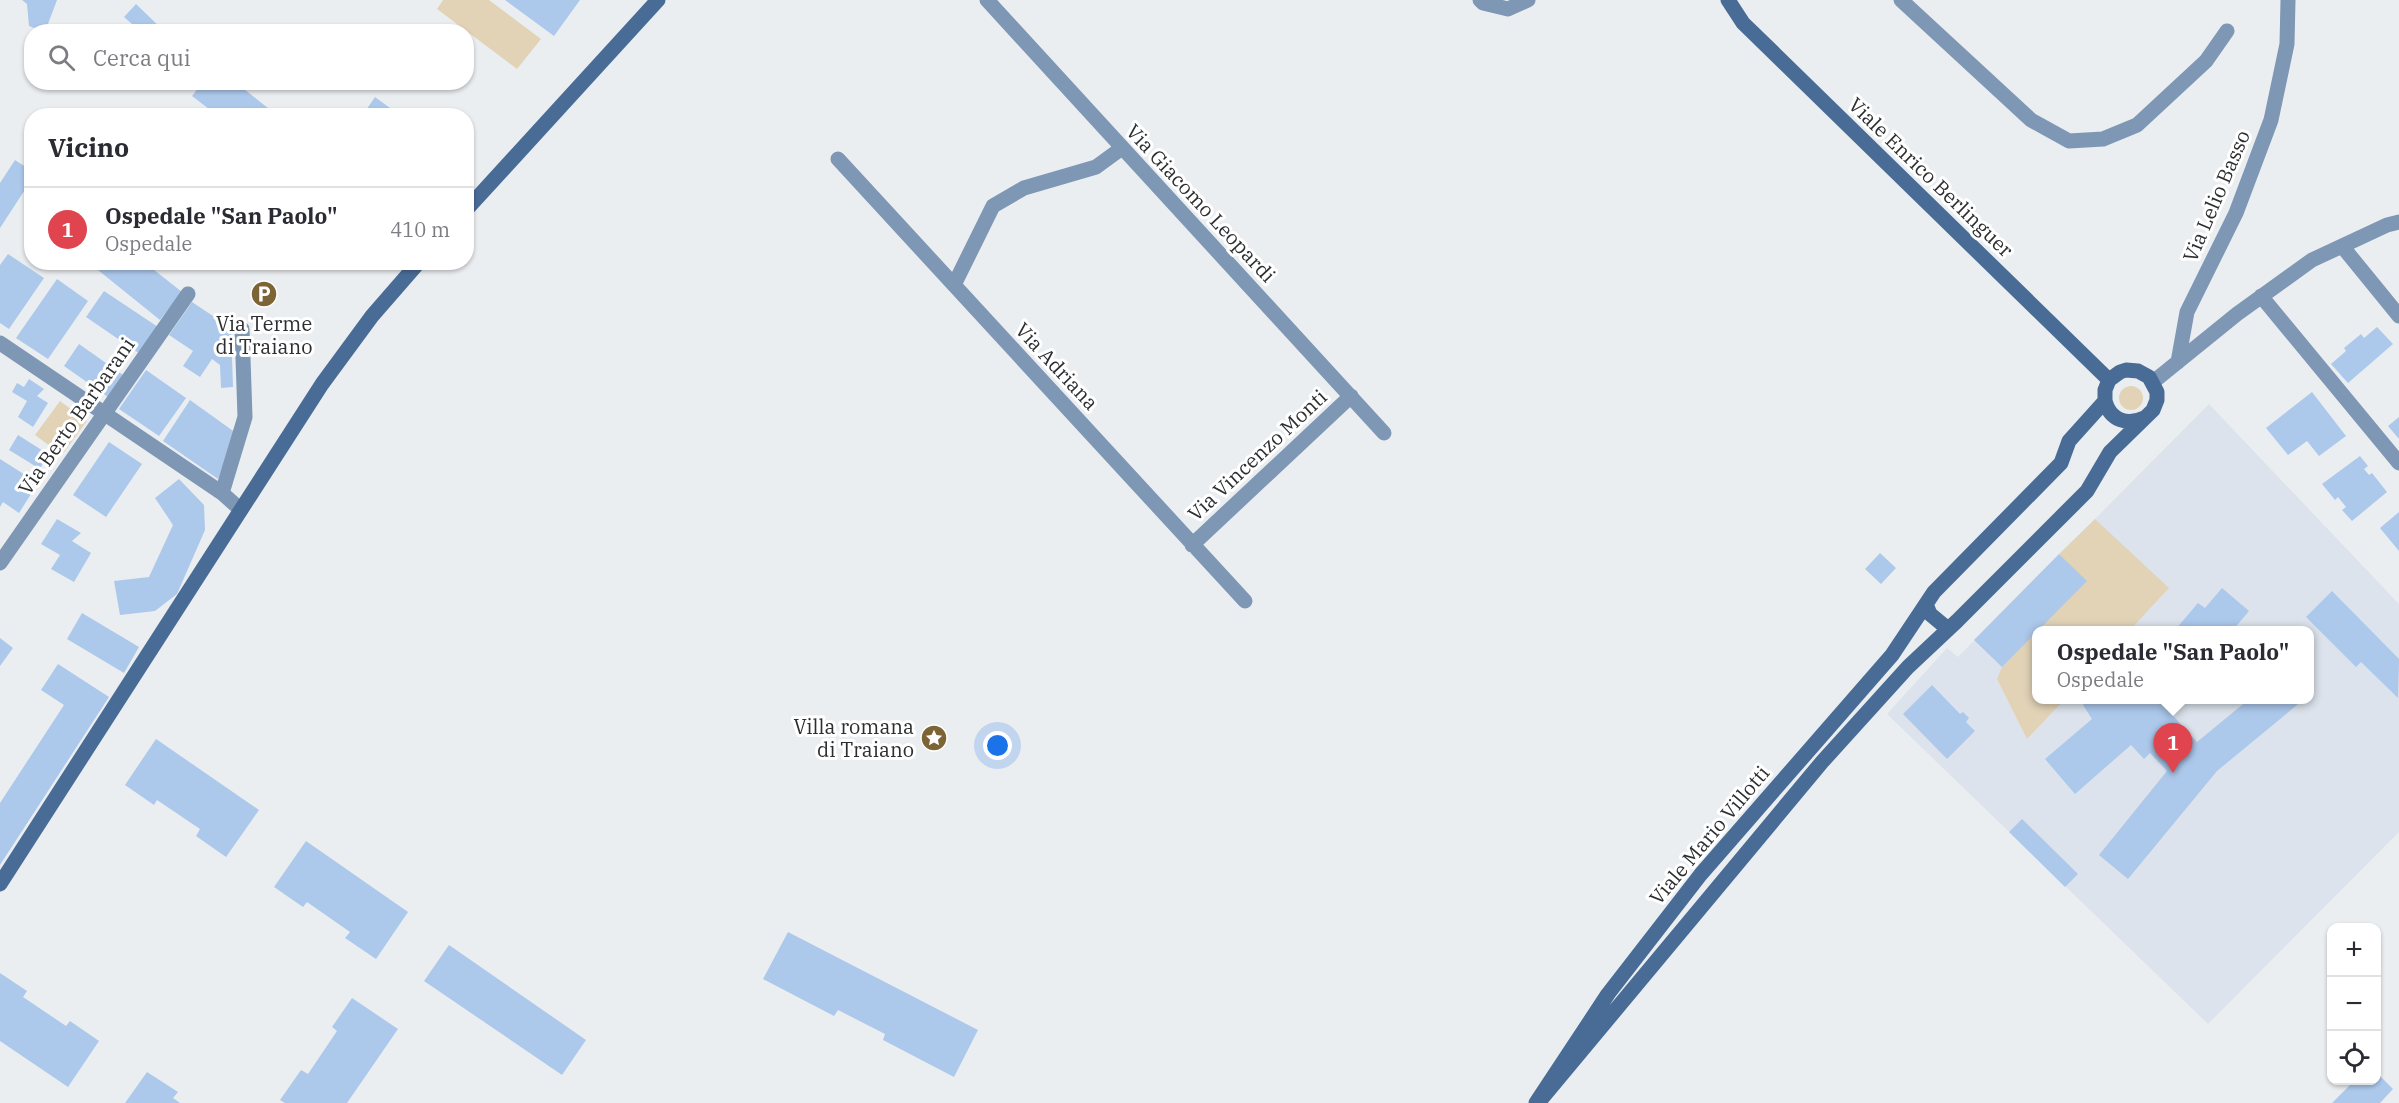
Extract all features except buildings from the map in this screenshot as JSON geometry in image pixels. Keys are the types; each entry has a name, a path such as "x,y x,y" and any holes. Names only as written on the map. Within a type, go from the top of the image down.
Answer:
{"street":[{"path":"474,201 658,0"},
{"name":"Via Giacomo Leopardi","path":"987,0 1384,433"},
{"path":"1480,0 1483,3 1508,9 1528,0"},
{"name":"Viale Enrico Berlinguer","path":"1728,0 1743,23 2109,380"},
{"path":"1901,0 2031,120 2069,141 2103,139 2137,125 2206,61 2227,31"},
{"name":"Via Lelio Basso","path":"2178,362 2187,312 2236,213 2271,120 2287,44 2288,0"},
{"path":"954,285 993,206 1024,188 1096,167 1122,148"},
{"name":"Via Adriana","path":"838,159 1245,602"},
{"path":"2153,382 2236,314 2312,260 2399,222"},
{"path":"2342,246 2399,316"},
{"path":"0,884 322,384 372,316 411,270"},
{"name":"Via Berto Barbarani","path":"0,563 103,412 188,294"},
{"path":"2261,296 2399,463"},
{"path":"222,493 245,417 242,329"},
{"path":"0,342 222,493 240,509"},
{"path":"2134,370 2143,372 2153,382 2157,400 2153,410 2144,418 2133,422 2120,420 2110,412 2105,401 2105,390 2109,380 2120,372 2134,370"},
{"name":"Via Vincenzo Monti","path":"1192,545 1351,396"},
{"name":"Viale Mario Villotti","path":"1537,1103 1608,994 1701,874 1892,655 1934,592 2061,463 2069,441 2105,401"},
{"name":"Viale Mario Villotti","path":"1537,1103 1822,762 1908,667 2087,491 2110,452 2144,418"},
{"path":"1926,604 1930,614 1948,628"}],"shaded area":[{"path":"443,0 489,0 541,39 517,69 474,37 474,24 457,24 437,9"},
{"path":"2131,386 2140,389 2143,398 2140,407 2131,410 2122,407 2119,398 2122,389"},
{"path":"60,401 87,421 62,455 35,435"},
{"path":"2209,404 2399,604 2399,832 2208,1024 1887,714 1947,648 1958,657"},
{"path":"2095,519 2169,588 2134,626 2042,626 2086,581 2059,554"},
{"path":"2032,636 2032,704 2060,704 2027,739 1997,679 2002,667"}],"place":[{"name":"Via Terme di Traiano","path":"264,294"},
{"name":"Villa romana di Traiano","path":"934,738"},
{"name":"Ospedale \"San Paolo\"","path":"2173,773"}]}
